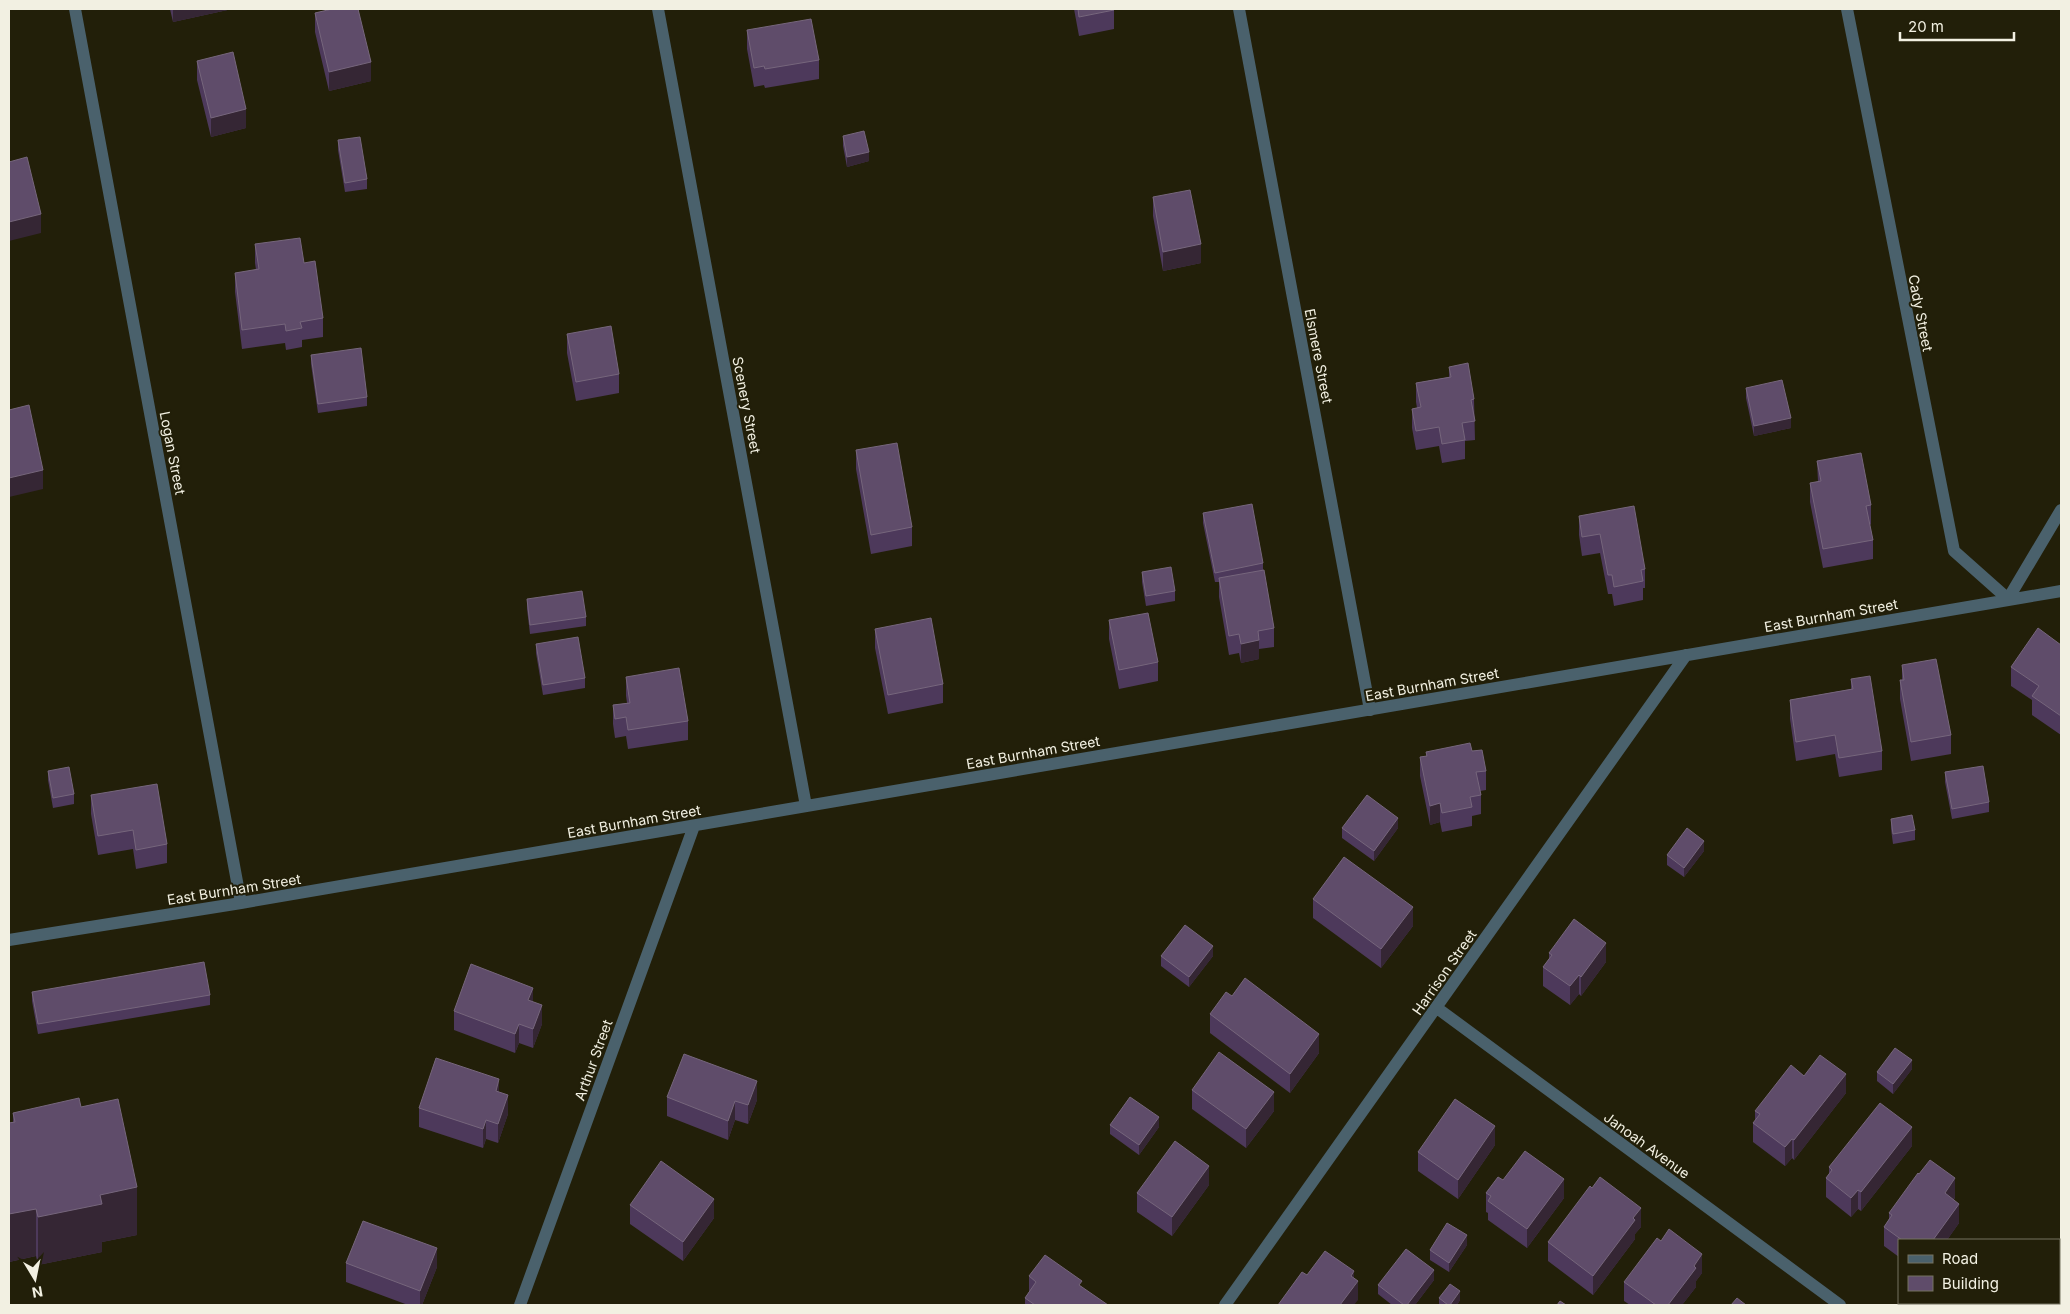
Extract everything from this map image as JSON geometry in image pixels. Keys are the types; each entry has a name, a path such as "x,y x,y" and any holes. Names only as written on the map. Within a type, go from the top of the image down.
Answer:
{"street":[{"name":"Logan Street","path":"75,9 241,903"},
{"name":"Scenery Street","path":"658,9 806,806"},
{"name":"Elsmere Street","path":"1239,9 1370,710"},
{"name":"Cady Street","path":"1847,9 1954,551 2008,600"},
{"path":"2008,600 2061,510"},
{"name":"East Burnham Street","path":"9,940 241,903 694,826 2061,591"},
{"name":"Harrison Street","path":"1225,1305 1686,655"},
{"name":"Arthur Street","path":"520,1305 694,826"},
{"name":"Janoah Avenue","path":"1437,1008 1840,1305"}],"building":[{"path":"332,9 358,9 371,62 329,72 315,13"},
{"path":"1078,9 1114,9 1114,10 1079,17"},
{"path":"811,19 819,60 765,69 764,66 754,68 747,30"},
{"path":"233,52 246,109 211,118 197,61"},
{"path":"864,131 869,152 847,157 843,136"},
{"path":"360,137 367,179 345,183 338,140"},
{"path":"27,157 41,214 9,222 9,162"},
{"path":"1190,190 1201,244 1163,252 1153,197"},
{"path":"300,238 304,263 315,261 323,318 300,322 302,328 286,331 285,324 242,330 235,273 259,269 255,244"},
{"path":"611,326 619,374 576,382 567,334"},
{"path":"361,348 367,397 318,404 311,355"},
{"path":"1468,363 1474,399 1471,400 1475,421 1462,423 1465,440 1442,444 1439,427 1416,431 1412,409 1421,407 1416,383 1451,377 1449,367"},
{"path":"1782,380 1791,418 1754,426 1746,388"},
{"path":"29,405 43,470 9,478 9,410"},
{"path":"897,443 912,527 871,535 856,450"},
{"path":"1861,453 1871,505 1866,506 1873,540 1823,549 1810,483 1821,481 1817,461"},
{"path":"1252,504 1263,563 1215,573 1203,513"},
{"path":"1634,506 1645,569 1641,570 1643,581 1614,587 1612,575 1608,575 1600,534 1582,537 1579,516"},
{"path":"1171,567 1175,591 1146,596 1142,572"},
{"path":"1264,570 1274,628 1258,631 1259,640 1241,644 1239,634 1229,636 1219,578"},
{"path":"582,591 586,617 530,625 527,599"},
{"path":"1148,613 1158,662 1119,670 1109,620"},
{"path":"931,618 943,684 888,695 875,629"},
{"path":"2038,628 2061,645 2061,716 2032,696 2039,686 2011,667"},
{"path":"578,637 585,678 543,685 536,644"},
{"path":"1936,659 1951,735 1911,742 1900,680 1904,680 1902,665"},
{"path":"679,668 688,721 628,730 626,717 615,719 613,705 630,703 626,677"},
{"path":"1870,676 1882,751 1839,758 1835,735 1796,742 1790,700 1853,689 1851,679"},
{"path":"1470,743 1472,751 1482,750 1486,771 1476,772 1481,795 1470,797 1472,807 1442,813 1440,803 1430,806 1420,757 1427,756 1426,752"},
{"path":"1983,766 1989,802 1952,809 1945,772"},
{"path":"69,767 74,794 53,798 48,771"},
{"path":"157,784 167,844 136,850 133,830 98,836 91,795"},
{"path":"1367,795 1398,818 1374,851 1342,828"},
{"path":"1912,815 1915,830 1893,834 1891,819"},
{"path":"1687,828 1704,841 1684,868 1667,855"},
{"path":"1344,857 1413,907 1381,949 1313,899"},
{"path":"1574,919 1606,943 1581,977 1579,975 1570,986 1543,967 1552,955 1549,953"},
{"path":"1185,925 1213,946 1189,977 1161,956"},
{"path":"204,962 210,995 38,1024 32,992"},
{"path":"471,964 533,988 528,1000 542,1005 533,1029 519,1024 515,1034 454,1011"},
{"path":"1245,978 1319,1034 1290,1074 1210,1014 1226,992 1232,996"},
{"path":"1895,1048 1912,1060 1893,1084 1877,1072"},
{"path":"1219,1052 1274,1092 1246,1129 1192,1090"},
{"path":"684,1054 757,1081 748,1105 735,1101 728,1121 667,1097"},
{"path":"1820,1055 1846,1074 1794,1140 1792,1139 1785,1147 1753,1123 1760,1114 1755,1111 1791,1065 1804,1076"},
{"path":"436,1058 499,1079 496,1091 508,1095 498,1124 486,1120 483,1129 419,1108"},
{"path":"1130,1097 1159,1117 1139,1145 1110,1125"},
{"path":"79,1098 81,1107 118,1099 137,1187 100,1195 102,1204 38,1217 36,1209 9,1214 9,1123 15,1122 13,1113"},
{"path":"1455,1099 1495,1126 1458,1180 1418,1152"},
{"path":"1880,1103 1912,1127 1861,1192 1858,1190 1851,1198 1826,1178 1832,1170 1829,1167"},
{"path":"1175,1141 1209,1166 1172,1217 1137,1193"},
{"path":"1525,1151 1564,1179 1527,1229 1488,1201 1491,1196 1486,1193 1498,1177 1503,1180"},
{"path":"1930,1160 1955,1178 1945,1193 1959,1204 1934,1239 1901,1239 1884,1227 1892,1215 1889,1213"},
{"path":"661,1161 714,1199 683,1242 630,1205"},
{"path":"1600,1177 1641,1208 1633,1218 1635,1220 1593,1276 1548,1242 1590,1186 1592,1188"},
{"path":"363,1221 437,1248 420,1291 346,1263"},
{"path":"1447,1223 1467,1235 1449,1263 1430,1250"},
{"path":"1669,1229 1702,1254 1694,1266 1696,1268 1668,1305 1656,1305 1624,1282 1657,1238 1661,1241"},
{"path":"1406,1249 1434,1270 1407,1305 1404,1305 1378,1285"},
{"path":"1325,1251 1354,1271 1351,1276 1358,1281 1340,1305 1278,1305 1302,1272 1307,1275"},
{"path":"1045,1255 1082,1281 1079,1285 1108,1305 1035,1305 1025,1298 1036,1282 1029,1276"},
{"path":"1450,1284 1460,1291 1450,1305 1448,1305 1439,1298"},
{"path":"1737,1298 1746,1305 1731,1305"},
{"path":"1560,1301 1566,1305 1557,1305"}]}
